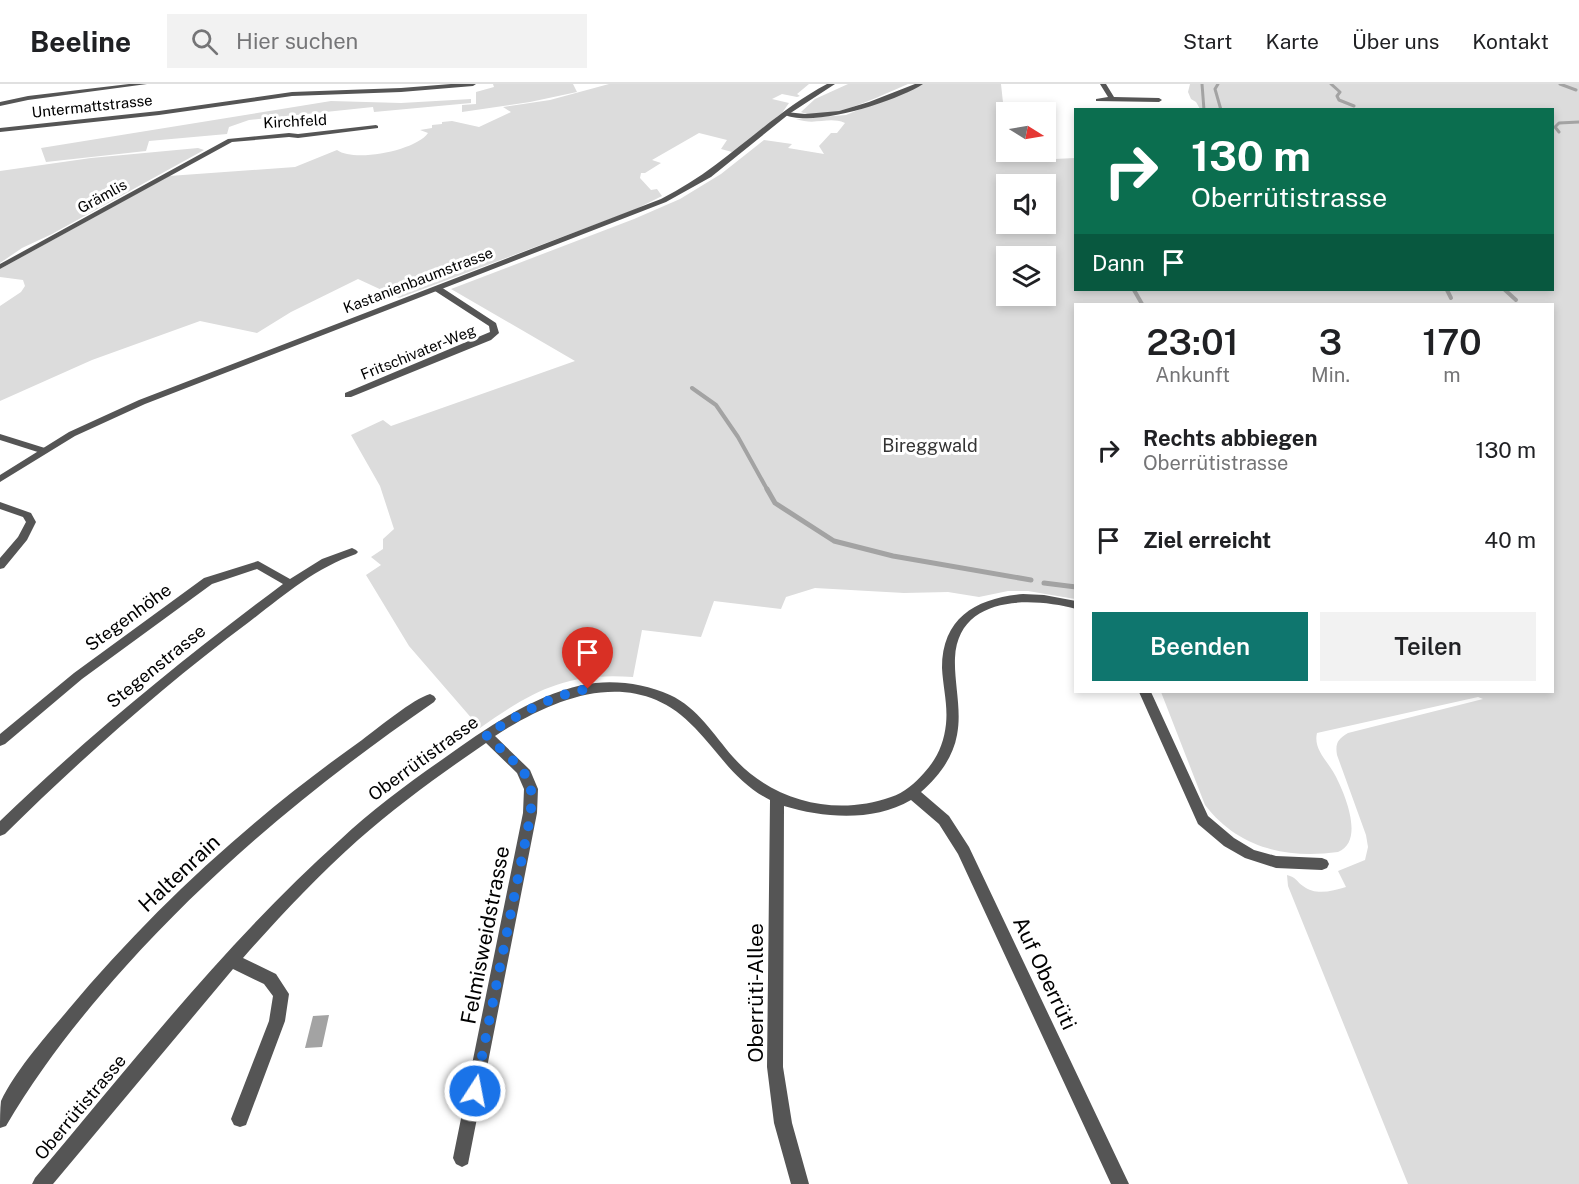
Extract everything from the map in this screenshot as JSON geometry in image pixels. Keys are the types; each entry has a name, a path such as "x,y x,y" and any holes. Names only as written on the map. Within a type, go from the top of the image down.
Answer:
{"street":[{"path":"0,104 28,98 144,84"},
{"name":"Untermattstrasse","path":"0,130 159,113 292,94 401,90 473,84"},
{"name":"Kastanienbaumstrasse","path":"0,479 72,434 142,402 645,209 677,194 718,168 806,99 832,84"},
{"path":"786,114 814,118 839,115 920,84"},
{"path":"1103,84 1112,99"},
{"path":"1098,100 1159,100"},
{"name":"Kirchfeld","path":"216,146 230,140 298,136 376,127"},
{"name":"Grämlis","path":"0,267 216,146"},
{"name":"Fritschivater-Weg","path":"348,395 488,338 495,333 493,325 438,289"},
{"path":"0,437 44,451"},
{"path":"0,505 27,515 31,522 23,538 0,565"},
{"name":"Stegenstrasse","path":"0,830 72,761 214,641 321,564 352,552"},
{"name":"Stegenhöhe","path":"0,741 78,676 208,581 258,565 291,584"},
{"name":"Oberrütistrasse","path":"40,1184 231,960 342,846 409,790 486,735 526,710 574,691 602,687 654,694 671,701 696,718 750,783 777,800 813,809 835,811 866,809 896,802 913,793 941,762 947,750 953,723 947,664 950,642 960,623 979,609 1000,601 1039,597 1074,605"},
{"path":"1145,693 1203,820 1229,842 1250,854 1276,862 1322,864"},
{"name":"Haltenrain","path":"0,1120 22,1081 66,1022 146,932 203,877 299,792 362,744 430,699"},
{"name":"Felmisweidstrasse","path":"462,1158 531,813 531,789 523,770 486,735"},
{"name":"Auf Oberrüti","path":"913,793 944,820 964,851 1120,1184"},
{"name":"Oberrüti-Allee","path":"777,800 776,1067 783,1123 800,1184"},
{"path":"231,960 270,979 281,994 277,1021 240,1119"}],"green space":[{"path":"493,84 573,84 577,92 462,112 462,105 476,104 476,92 494,87"},
{"path":"609,84 809,84 797,94 800,96 782,94 772,99 789,103 782,113 732,152 721,149 727,140 699,133 652,160 661,163 641,173 640,178 651,190 657,189 662,196 634,210 399,298 358,279 291,312 257,333 200,321 92,360 0,401 0,306 21,292 25,286 23,280 0,277 0,269 169,176 295,167 337,150 357,155 385,153 412,145 428,133 420,130 432,128 432,125 452,121 479,127 511,112 503,107 550,100"},
{"path":"848,84 908,84 839,111 812,115 801,112 815,99"},
{"name":"Bireggwald","path":"921,84 1001,84 1003,102 996,102 996,162 1056,162 1056,159 1074,158 1074,291 1554,291 1554,108 1199,108 1188,92 1190,84 1579,84 1579,1184 1408,1184 1288,886 1287,875 1313,891 1324,892 1346,887 1338,871 1365,860 1368,847 1366,835 1337,755 1336,747 1342,737 1348,733 1483,699 1478,697 1317,733 1317,745 1335,775 1347,805 1352,828 1346,846 1338,852 1300,854 1282,852 1248,841 1218,820 1205,805 1161,693 1554,693 1554,303 1074,303 1074,599 1028,591 1008,591 979,597 948,592 904,593 815,588 786,597 781,609 714,601 701,637 642,630 633,677 589,678 551,687 534,694 480,728 409,646 366,575 381,565 371,557 383,549 383,539 394,529 380,486 351,435 383,420 391,426 575,361 451,289 680,199 721,174 764,140 792,144 788,148 824,154 819,146 831,133 837,133 845,123 833,120 803,121 796,119 846,115"},
{"path":"471,99 471,103 374,112 373,107 249,120 229,127 227,134 149,141 146,151 46,162 41,148 331,101 401,103"},
{"path":"198,148 204,150 52,234 22,248 0,263 0,171 91,158"}],"shaded area":[{"path":"329,1015 322,1047 305,1048 313,1016"}],"waterway":[{"path":"1202,84 1204,108"},
{"path":"1218,84 1215,89 1220,108"},
{"path":"1331,84 1340,92 1337,96 1339,100 1354,106"},
{"path":"1560,84 1576,90"},
{"path":"1559,132 1555,127 1559,123 1579,122"},
{"path":"1135,291 1141,303"},
{"path":"1448,291 1451,298"},
{"path":"1506,291 1516,300"},
{"path":"692,388 716,405 738,437 768,491"},
{"path":"767,489 775,503 834,541 893,556 1031,580"},
{"path":"1044,583 1074,587"}],"route":[{"path":"475,1091 531,813 531,789 523,770 486,735 526,710 574,691 588,689"}]}
